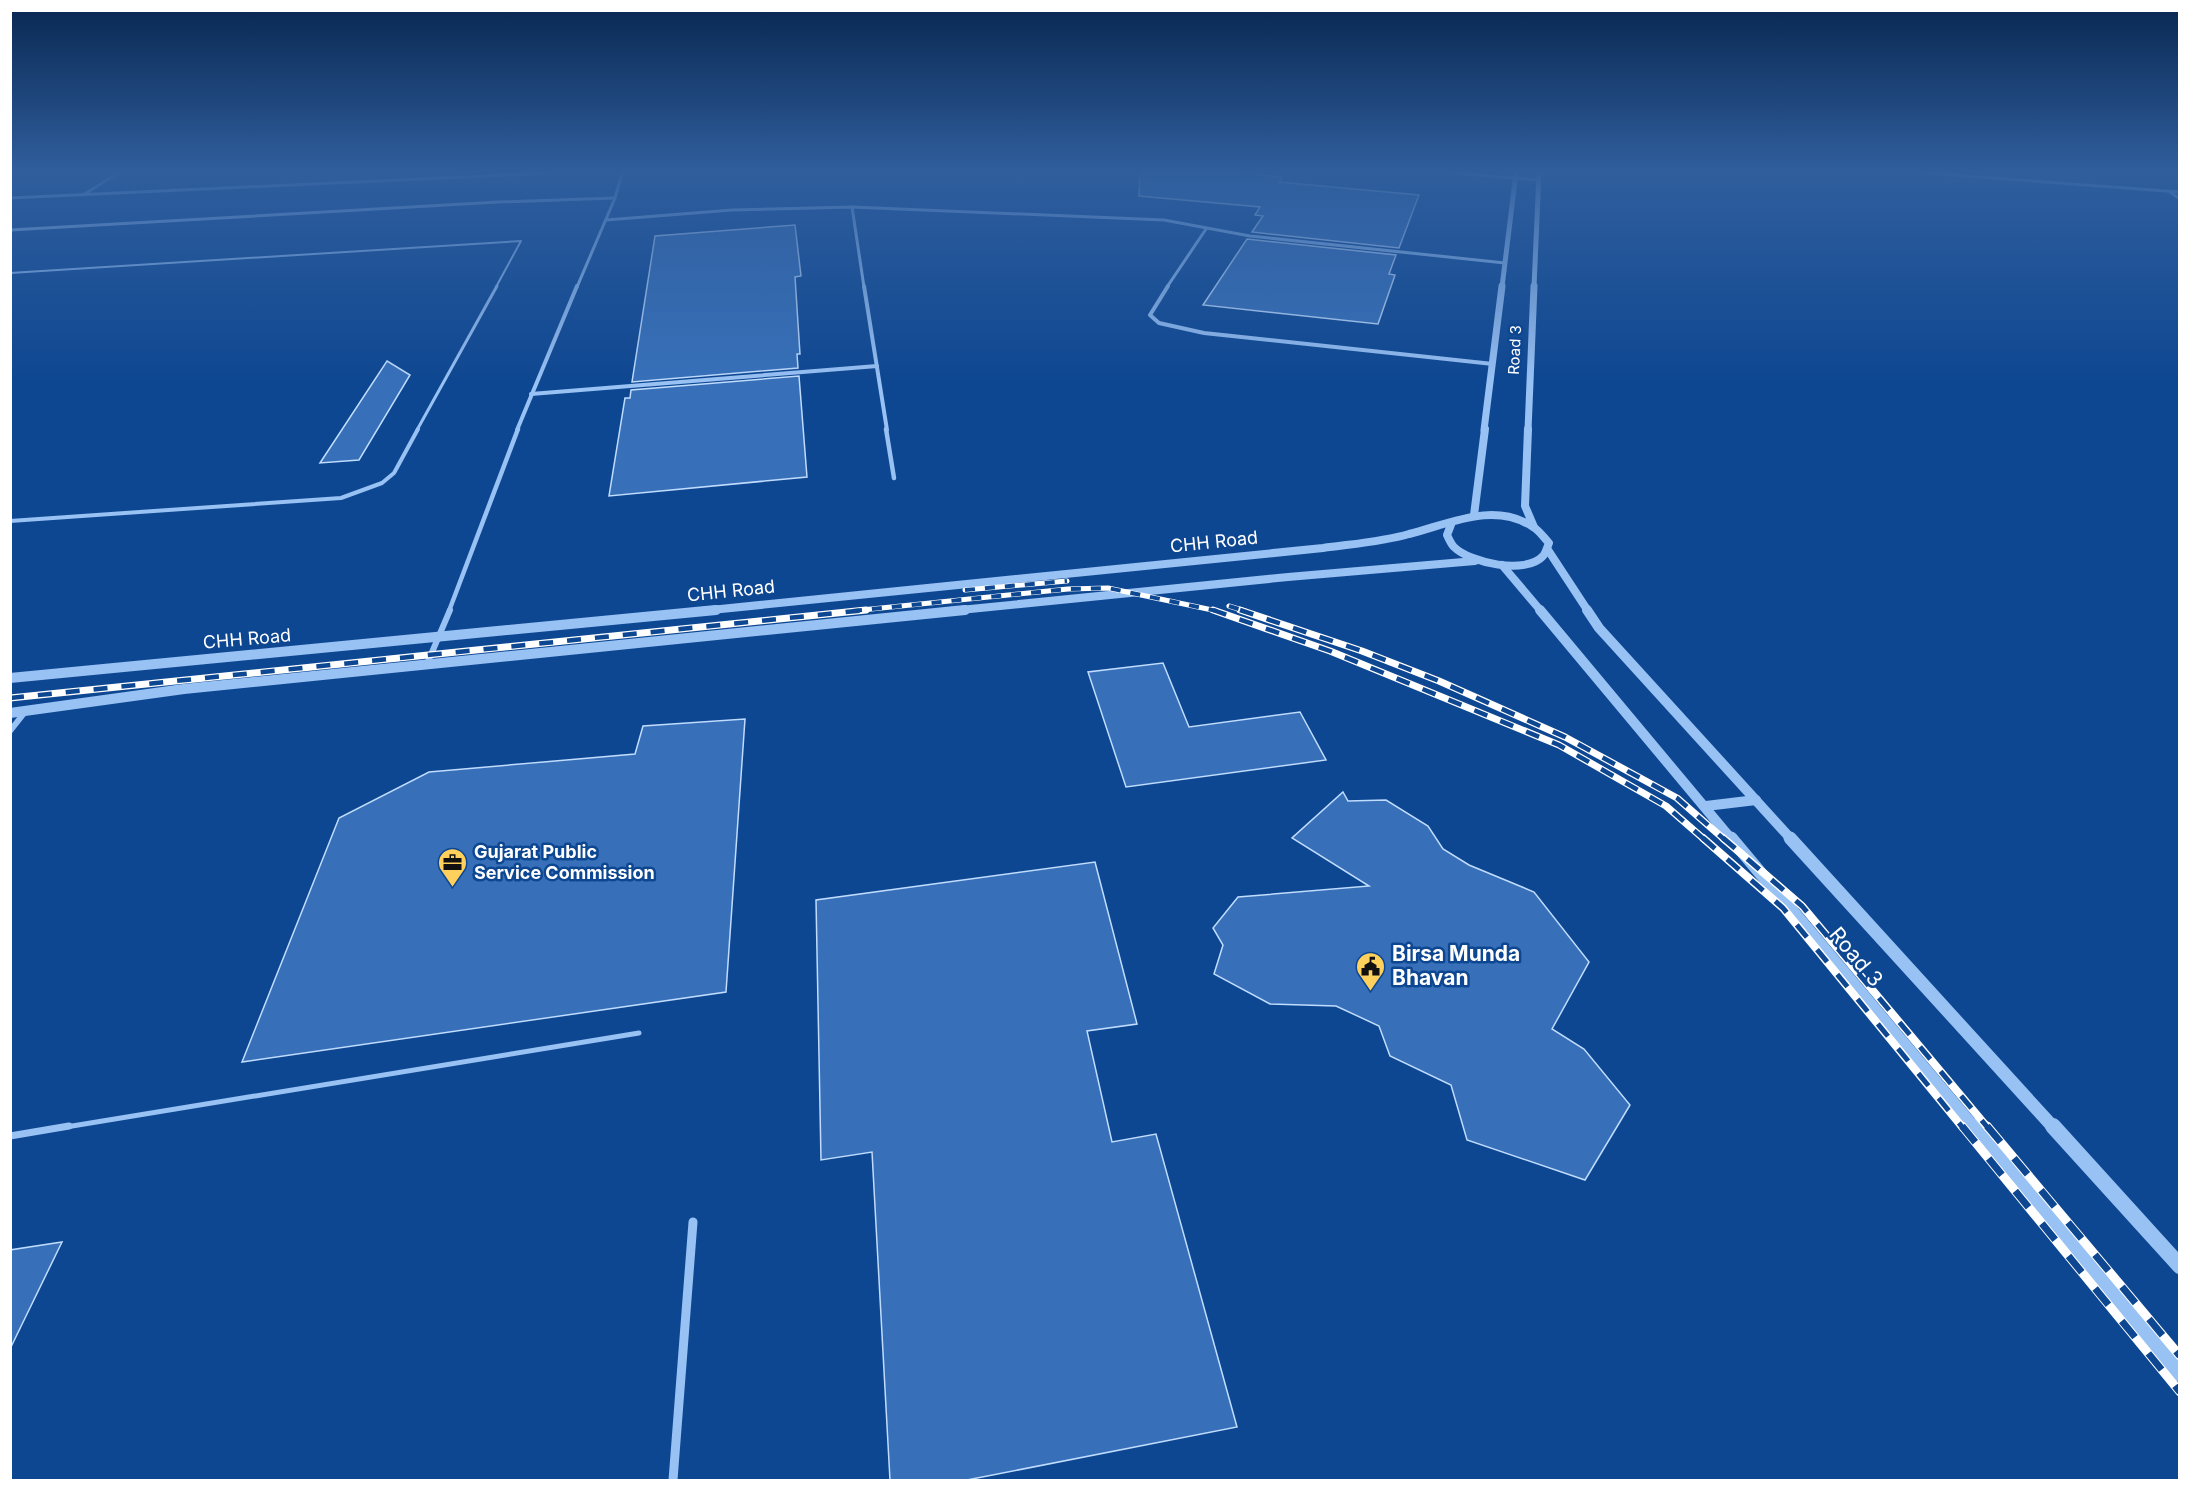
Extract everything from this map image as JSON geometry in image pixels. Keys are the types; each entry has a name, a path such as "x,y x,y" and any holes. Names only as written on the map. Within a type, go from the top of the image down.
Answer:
{"street":[{"path":"427,664 439,638 531,394 596,243"},
{"path":"858,243 894,478"},
{"path":"1197,243 1152,308 1150,315 1159,323 1204,333 1493,364"},
{"path":"1315,243 1505,262"},
{"name":"Road 3","path":"1474,514 1507,243"},
{"name":"Road 3","path":"1536,243 1524,506 1534,527 1549,543 1548,550 1599,628 2180,1266"},
{"path":"531,394 877,366"},
{"path":"1474,514 1505,516 1534,527"},
{"name":"CHH Road","path":"10,678 439,638 1323,548 1407,535 1474,514"},
{"path":"1452,522 1446,528 1445,536 1449,544 1458,552 1479,561 1502,565 1533,562 1543,557 1548,550"},
{"path":"10,712 184,689 427,664 1288,577 1479,561"},
{"name":"Road 3","path":"1502,565 2180,1374"},
{"path":"10,731 27,711"},
{"path":"1706,806 1756,800"},
{"path":"673,1480 693,1222"}],"lane":[{"path":"10,273 510,243"},
{"path":"10,521 341,498 382,483 394,473 520,243"},
{"path":"10,1136 639,1033"}],"building":[{"path":"654,243 797,243 801,276 795,277 800,354 797,354 798,368 632,382"},
{"path":"1245,243 1280,243 1396,255 1389,274 1395,275 1378,324 1203,305"},
{"path":"1349,243 1401,243 1399,248"},
{"path":"387,361 410,375 359,460 320,463"},
{"path":"799,376 807,477 609,496 625,398 630,398 631,390"},
{"path":"1163,663 1189,727 1300,712 1326,760 1126,787 1088,672"},
{"path":"745,719 726,992 242,1062 339,818 429,772 635,754 643,726"},
{"name":"Birsa Munda Bhavan","path":"1343,792 1348,801 1386,800 1428,826 1443,849 1469,865 1534,892 1589,962 1552,1029 1584,1049 1630,1105 1585,1180 1467,1140 1451,1085 1390,1056 1379,1026 1336,1006 1270,1004 1214,974 1223,945 1213,928 1238,897 1369,886 1292,838"},
{"path":"1095,862 1137,1024 1087,1031 1112,1142 1156,1134 1237,1427 967,1480 890,1480 872,1152 821,1160 816,900"},
{"path":"62,1242 10,1349 10,1250"}],"railway":[{"path":"965,590 1067,581"},
{"path":"852,611 1068,589 1108,588 1214,610"},
{"path":"1229,606 1245,611"},
{"path":"10,698 866,610"},
{"path":"1214,610 1330,651 1559,745 1666,806 1705,840"},
{"path":"1240,610 1362,651 1439,681 1565,737 1677,798 1725,840"},
{"path":"1703,838 1783,908 1963,1128"},
{"path":"1723,838 1802,906 1988,1128"},
{"path":"1962,1126 2180,1392"},
{"path":"1987,1126 2180,1356"}],"place":[{"name":"Gujarat Public Service Commission","path":"453,888"},
{"name":"Birsa Munda Bhavan","path":"1371,992"}]}
